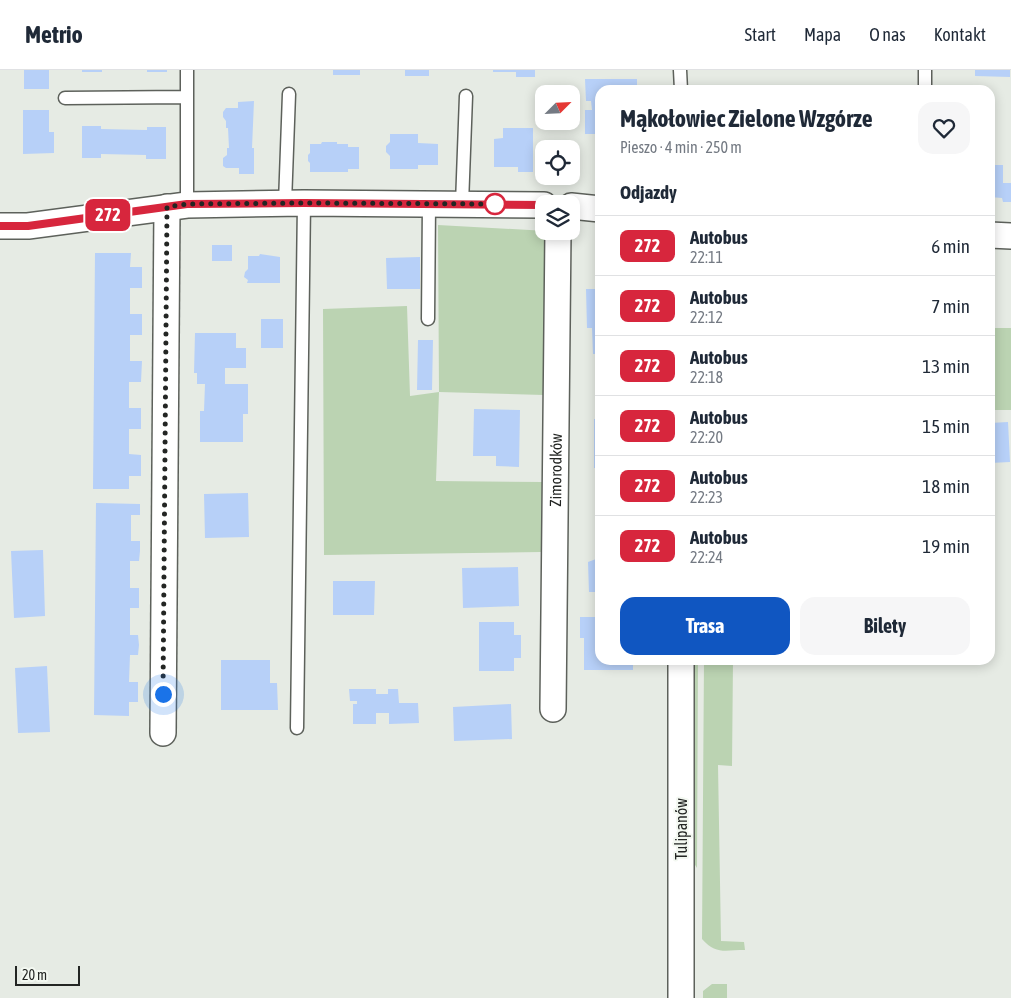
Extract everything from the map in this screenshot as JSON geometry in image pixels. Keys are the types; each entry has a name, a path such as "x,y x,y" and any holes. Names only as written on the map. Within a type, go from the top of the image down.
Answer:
{"street":[{"path":"0,226 28,226 177,206 295,203 535,205"},
{"path":"163,733 177,206"},
{"path":"580,207 595,208"},
{"path":"995,235 1011,236"},
{"name":"Zimorodków","path":"553,709 558,240"},
{"name":"Tulipanów","path":"681,665 681,998"}],"lane":[{"path":"177,206 187,70"},
{"path":"680,70 681,85"},
{"path":"925,85 926,70"},
{"path":"289,94 295,203 305,231 297,728"},
{"path":"462,204 466,96"},
{"path":"66,98 186,97"},
{"path":"428,320 429,204"}],"green space":[{"path":"438,225 535,230 535,240 547,240 544,395 439,392"},
{"path":"407,306 410,396 439,392 436,481 542,482 541,552 324,555 323,309"},
{"path":"995,328 1011,328 1011,410 995,410"},
{"path":"693,665 698,665 697,868 692,860"},
{"path":"704,665 733,665 732,766 718,765 721,941 744,942 745,950 716,950 702,939"},
{"path":"712,984 727,984 727,998 703,998 703,991"}],"building":[{"path":"24,70 49,70 49,89 24,89"},
{"path":"82,70 102,70 102,72 82,72"},
{"path":"147,70 167,70 167,72 147,72"},
{"path":"333,70 360,70 360,75 333,75"},
{"path":"405,70 429,70 429,76 405,76"},
{"path":"493,70 535,70 535,77 516,77 516,72 493,72"},
{"path":"975,70 1010,70 1010,77 975,76"},
{"path":"585,79 637,79 637,85 595,85 595,134 585,134 585,110 592,110 591,101 586,101"},
{"path":"254,101 252,148 254,148 254,174 239,174 239,168 226,168 223,166 223,158 227,155 227,148 229,148 228,128 226,128 223,112 226,108 238,108 238,102"},
{"path":"23,110 49,110 49,132 54,132 54,153 23,154"},
{"path":"82,126 101,126 101,129 147,130 147,127 166,127 166,159 146,159 146,155 101,154 101,158 82,158"},
{"path":"503,128 533,128 533,172 518,172 518,167 494,167 494,139 503,138"},
{"path":"390,134 418,134 418,143 438,144 438,165 418,165 418,169 390,169 390,156 386,152 386,146 390,142"},
{"path":"322,142 337,142 337,144 348,144 348,147 359,147 359,169 348,169 348,172 310,172 308,155 310,153 310,144 321,144"},
{"path":"995,165 1003,165 1003,183 1011,183 1011,202 1003,202 1002,198 995,197"},
{"path":"212,245 232,245 232,261 212,261"},
{"path":"95,253 131,253 130,267 142,267 142,288 130,288 130,314 142,314 142,335 130,335 130,361 142,361 141,382 129,382 129,408 141,408 141,429 129,429 129,454 141,455 141,476 129,476 129,489 93,489"},
{"path":"260,254 280,257 280,283 247,283 248,280 244,277 248,269 248,256 259,256"},
{"path":"420,257 420,289 387,289 386,258"},
{"path":"586,289 595,289 595,354 593,354 592,328 587,328"},
{"path":"261,319 283,319 283,348 261,348"},
{"path":"195,333 236,333 236,348 246,348 246,368 225,368 225,384 248,384 248,414 243,414 243,442 200,442 200,411 204,411 205,384 197,384 197,373 194,373"},
{"path":"418,340 433,340 432,390 417,390"},
{"path":"474,409 520,410 519,467 496,466 496,456 473,456"},
{"path":"594,419 595,419 595,468"},
{"path":"1008,422 1010,462 995,463 995,423"},
{"path":"248,493 249,537 205,538 204,494"},
{"path":"96,503 140,504 140,515 131,515 131,541 140,541 140,551 139,561 130,561 130,588 139,588 139,608 130,608 130,635 138,635 139,645 138,655 130,655 129,682 138,682 138,702 129,702 129,716 94,715"},
{"path":"43,550 45,616 14,618 11,551"},
{"path":"595,559 595,592 589,592 588,562"},
{"path":"518,567 519,606 463,608 462,568"},
{"path":"333,581 375,581 374,615 333,615"},
{"path":"580,617 595,617 595,665 633,665 633,670 584,670 584,638 580,638"},
{"path":"479,622 514,622 514,635 521,635 521,658 514,658 514,671 479,671"},
{"path":"221,660 270,660 270,683 277,683 278,710 221,710"},
{"path":"47,666 50,732 18,733 15,668"},
{"path":"349,689 376,689 376,694 388,694 388,689 398,689 399,703 418,703 419,723 389,724 389,713 376,713 376,724 353,724 353,704 357,704 357,701 350,701"},
{"path":"511,704 512,739 454,741 453,707"}],"bus line":[{"name":"272","path":"0,226 28,226 187,204 535,205"}],"route":[{"path":"163,694 167,207 187,204 495,204"}]}
